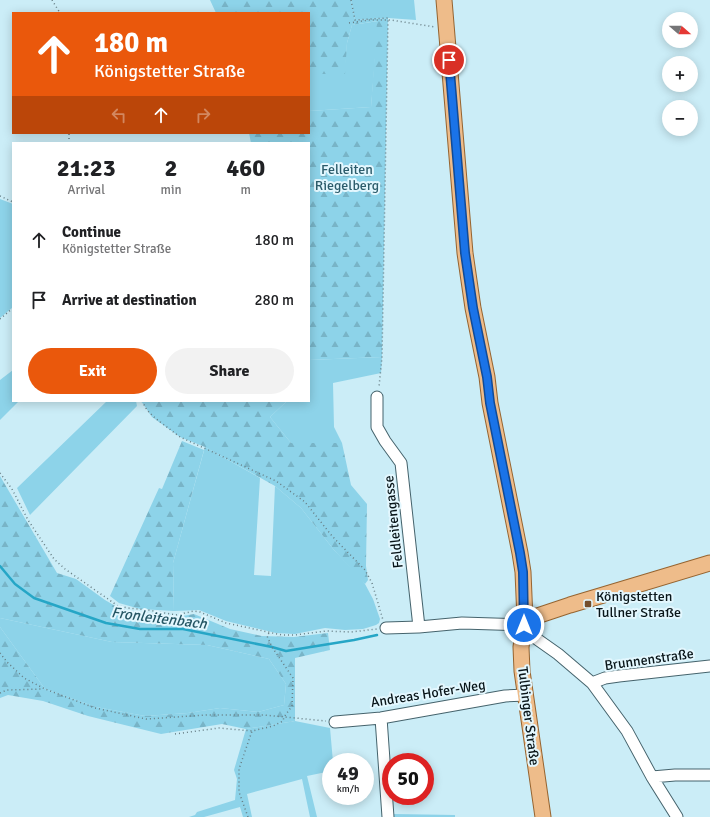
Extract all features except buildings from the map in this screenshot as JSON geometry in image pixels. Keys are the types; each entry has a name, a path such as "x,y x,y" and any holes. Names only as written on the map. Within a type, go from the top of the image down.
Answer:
{"main road":[{"name":"Tulbinger Straße","path":"444,0 462,217 473,308 523,572 524,625 521,647 526,695 543,817"},
{"path":"524,625 570,605 710,562"}],"street":[{"name":"Feldleitengasse","path":"377,397 377,427 401,463 420,627"},
{"path":"386,628 420,627 462,623 524,625 592,683 628,731 652,776 677,817"},
{"name":"Brunnenstraße","path":"592,683 605,678 710,666"},
{"name":"Andreas Hofer-Weg","path":"335,722 381,718 477,700 526,695"},
{"path":"381,718 388,817"},
{"path":"652,776 710,775"}],"path":[{"path":"52,0 59,12"},
{"path":"352,0 355,20 388,18 388,20"},
{"path":"350,23 369,20 388,20 446,29"},
{"path":"377,397 382,357 388,20"},
{"path":"0,196 12,202"},
{"path":"0,319 12,309"},
{"path":"0,473 12,489 28,520 57,562 114,604 128,608 176,614 200,612 226,623 269,633 295,635 326,631 351,632 386,628 368,574 358,561 332,536 305,502 276,481 180,436 155,418 147,410 143,402"},
{"path":"175,734 219,728 252,731 283,721 284,717 292,706 293,678 272,647 267,636 269,633"},
{"path":"0,653 6,662 24,678 44,689 95,708 146,719 206,715 264,715 335,722"},
{"path":"0,693 7,690 44,689"},
{"path":"248,817 238,792 239,769 252,731"}],"green space":[{"name":"Felleiten Riegelberg","path":"210,0 351,0 355,20 388,18 382,357 310,360 310,142 251,142 249,134 310,134 310,111 371,107 377,21 352,25 347,43 345,74 310,74 310,12 216,12"},
{"path":"351,0 414,0 416,20 388,18 355,20"},
{"path":"378,21 371,107 310,111 310,74 344,73 347,43 352,25"},
{"path":"0,199 12,204 12,308 0,318"},
{"path":"382,357 381,373 333,383 334,427 342,443 291,443 270,417 286,402 310,402 310,360"},
{"path":"12,371 12,402 18,402 0,420 0,380"},
{"path":"106,402 136,402 137,406 30,515 17,488"},
{"path":"142,402 286,402 270,417 291,443 342,443 351,485 367,504 366,566 368,580 365,584 334,550 301,508 275,486 205,447 180,437 152,417"},
{"path":"182,441 204,450 173,563 174,611 140,609 119,603 110,596 159,488 162,489"},
{"path":"205,447 260,478 254,575 271,576 275,486 301,508 334,550 359,576 373,599 380,619 379,623 363,629 345,630 325,628 295,634 276,633 226,621 199,610 174,611 173,563"},
{"path":"0,476 57,573 76,579 117,607 127,610 177,617 194,614 230,629 262,636 294,637 328,633 330,650 295,658 295,721 246,729 222,724 161,734 88,716 43,701 8,695 0,698 0,627 45,689 96,707 145,716 188,713 220,708 258,712 284,705 286,684 269,659 207,645 112,642 0,618"},
{"path":"0,618 112,642 207,645 269,659 286,684 284,705 258,712 220,708 188,713 145,716 96,707 45,689 0,627"},
{"path":"295,721 330,728 332,753 322,753 322,773 307,776 317,817 310,817 302,779 247,794 252,817 243,817 240,807 204,817 189,817 195,815 197,812 235,800 237,779 234,770 246,729"},
{"path":"394,814 455,815 455,817 394,817"}],"waterway":[{"name":"Fronleitenbach","path":"0,566 15,584 34,598 106,623 140,629 183,629 286,651 377,635"}],"place":[{"name":"Königstetten Tullner Straße","path":"588,604"}],"route":[{"path":"449,60 465,253 473,308 487,377 490,403 517,534 523,572 524,625"}]}
